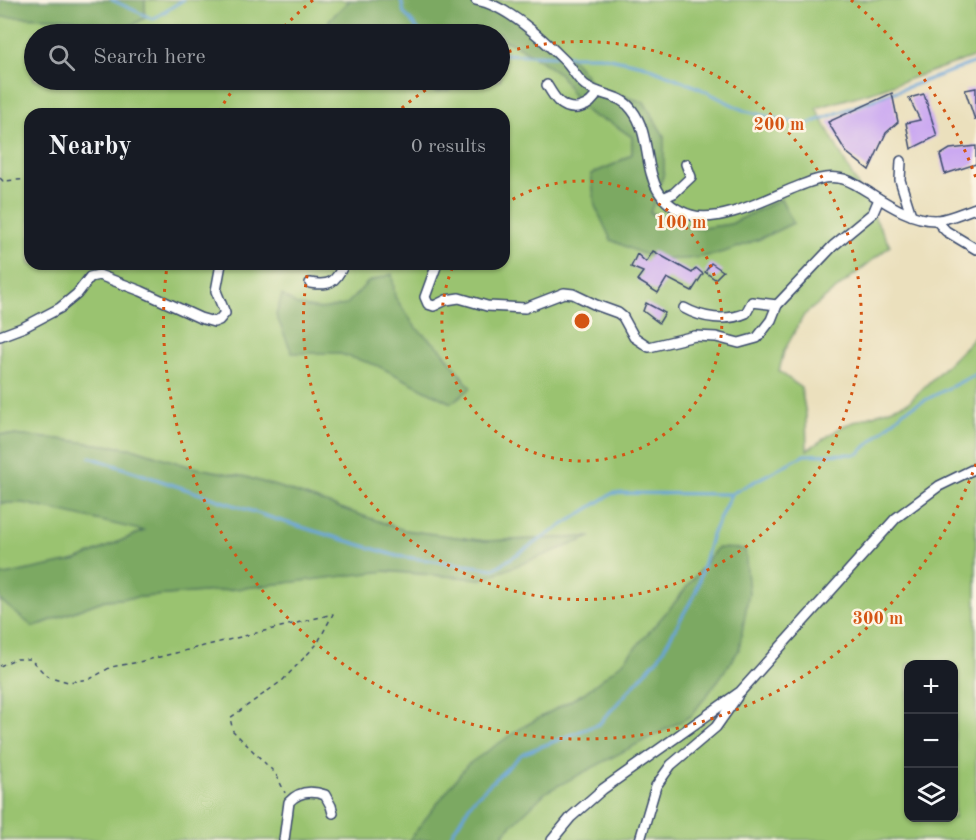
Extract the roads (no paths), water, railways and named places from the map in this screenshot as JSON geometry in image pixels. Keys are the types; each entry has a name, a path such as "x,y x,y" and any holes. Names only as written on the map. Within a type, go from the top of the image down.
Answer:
{"street":[{"path":"476,0 485,2 513,17 565,62 585,85 597,92 624,100 640,125 653,182 663,198 676,209 693,216 712,216 733,212 819,178 836,177 849,180 911,215 936,220 976,208"},
{"path":"547,85 558,100 569,107 587,105 592,102 597,92"},
{"path":"901,161 900,180 911,215"},
{"path":"663,198 674,193 691,177 686,164"},
{"path":"435,270 425,293 428,304 434,306 446,300 459,298 487,306 525,308 564,293 573,294 618,313 623,317 634,337 649,347 695,336 716,337 739,343 757,338 775,314 777,304 833,246 873,213 879,199"},
{"path":"936,220 946,231 976,249"},
{"path":"0,336 24,327 60,308 77,294 90,277 99,275 200,318 213,322 219,321 225,313 216,291 220,270"},
{"path":"309,283 323,285 334,281 340,270"},
{"path":"684,308 696,314 731,318 746,313 752,302 777,304"},
{"path":"640,840 656,786 671,765 716,727 740,692 896,518 939,486 976,468"},
{"path":"552,840 571,817 603,789 740,692"},
{"path":"284,840 290,802 300,793 319,793 328,799 333,813"}],"waterway":[{"path":"112,0 153,19 183,0"},
{"path":"401,0 404,13 413,24"},
{"path":"510,54 555,56"},
{"path":"564,56 600,56 643,65 699,88 745,111 805,125 976,62"},
{"path":"448,840 473,800 522,754 599,724 659,657 696,592 711,537 731,494 804,455 858,454 904,411 976,374"},
{"path":"90,457 275,519 397,556 494,569 613,493 730,494"}]}
